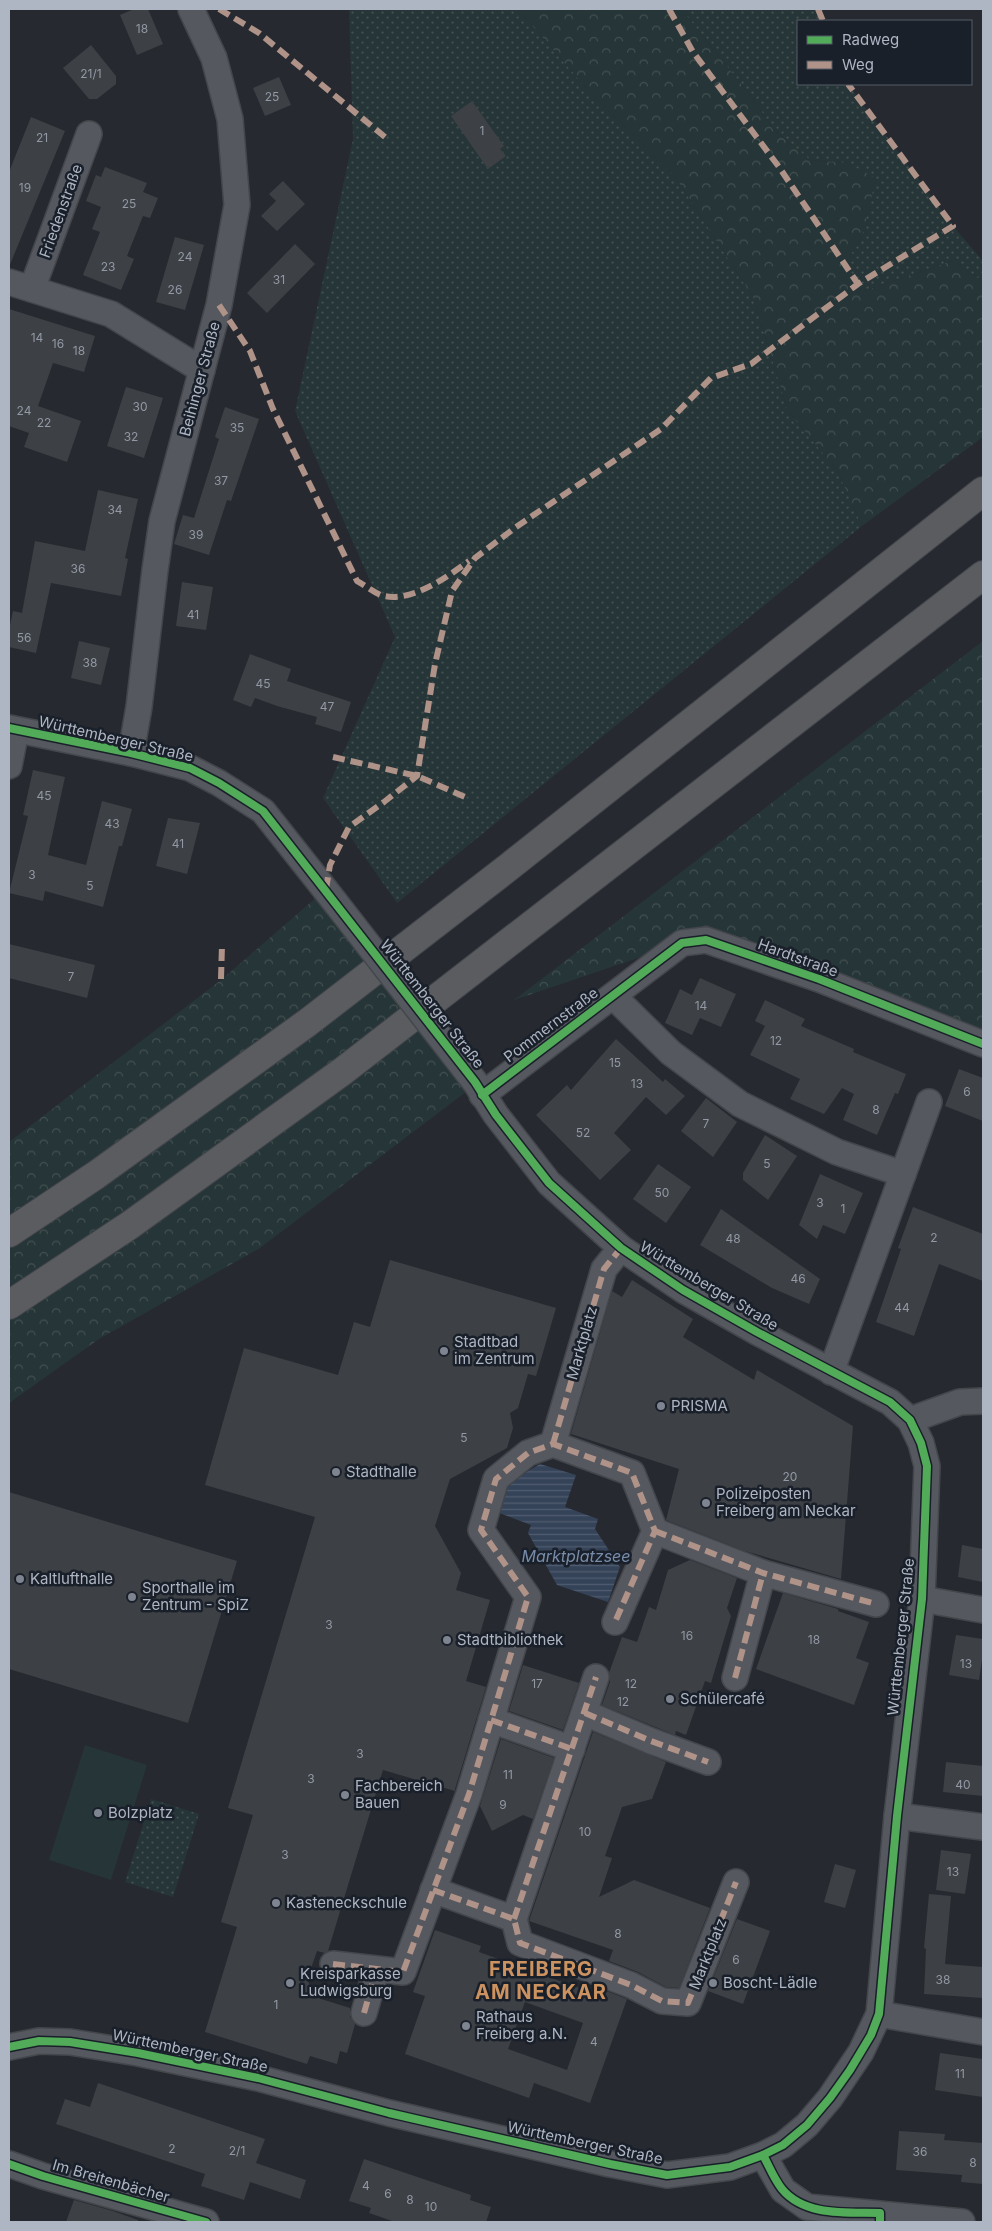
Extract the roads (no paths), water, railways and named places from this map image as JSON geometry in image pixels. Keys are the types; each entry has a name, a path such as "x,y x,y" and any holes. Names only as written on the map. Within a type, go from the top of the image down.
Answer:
{"highway":[{"path":"9,1233 96,1175 307,1023 532,849 983,492"},
{"path":"9,1304 130,1224 342,1071 983,575"}],"street":[{"name":"Beihinger Straße","path":"131,753 139,707 154,570 162,521 219,305 237,205 230,119 214,58 190,9"},
{"name":"Friedenstraße","path":"32,288 89,134"},
{"path":"9,282 111,314 202,370"},
{"path":"9,766 12,729"},
{"name":"Württemberger Straße","path":"9,2047 38,2041 70,2042 138,2053 258,2078 389,2113 610,2164 667,2175 730,2167 784,2145 808,2125 830,2098 871,2035 879,2014 897,1816 922,1599 926,1466 921,1443 910,1420 890,1402 871,1390 831,1372 757,1332 683,1290 621,1248 549,1183 335,902 263,811 219,783 190,768 131,753 12,729"},
{"name":"Hardtstraße","path":"613,996 682,943 706,940 819,979 983,1044"},
{"name":"Pommernstraße","path":"478,1088 613,996 671,1053 740,1104 836,1152 903,1174"},
{"path":"831,1372 929,1102"},
{"name":"Marktplatz","path":"553,1444 604,1269 621,1248"},
{"path":"910,1420 960,1402 983,1401"},
{"path":"333,1964 376,1971 403,1972 469,1794 528,1596 481,1530 496,1479 528,1453 553,1444 632,1473 655,1531 615,1622"},
{"path":"655,1531 763,1573 876,1604"},
{"path":"735,1678 763,1573"},
{"path":"922,1599 983,1610"},
{"path":"433,1890 514,1919 596,1677"},
{"path":"585,1713 650,1741 708,1762"},
{"path":"491,1720 572,1749"},
{"path":"897,1816 983,1827"},
{"name":"Marktplatz","path":"514,1919 520,1944 630,1985 662,2001 688,2004 736,1882"},
{"path":"364,2014 376,1971"},
{"path":"879,2014 983,2032"},
{"path":"763,2155 783,2190 807,2207 880,2218 962,2222"},
{"name":"Im Breitenbächer","path":"9,2164 43,2176 206,2222"}],"water":[{"name":"Marktplatzsee","path":"540,1464 576,1475 565,1507 598,1519 595,1529 620,1567 608,1602 557,1585 528,1533 531,1525 494,1511 501,1487"}],"place":[{"name":"Stadtbad im Zentrum","path":"444,1351"},
{"name":"PRISMA","path":"661,1406"},
{"name":"Stadthalle","path":"336,1472"},
{"name":"Polizeiposten Freiberg am Neckar","path":"706,1503"},
{"name":"Kaltlufthalle","path":"20,1579"},
{"name":"Sporthalle im Zentrum - SpiZ","path":"132,1597"},
{"name":"Stadtbibliothek","path":"447,1640"},
{"name":"Schülercafé","path":"670,1699"},
{"name":"Fachbereich Bauen","path":"345,1795"},
{"name":"Bolzplatz","path":"98,1813"},
{"name":"Kasteneckschule","path":"276,1903"},
{"name":"Kreisparkasse Ludwigsburg","path":"290,1983"},
{"name":"Boscht-Lädle","path":"713,1983"},
{"name":"Rathaus Freiberg a.N.","path":"466,2026"}],"district":[{"name":"FREIBERG AM NECKAR","path":"541,1980"}]}
